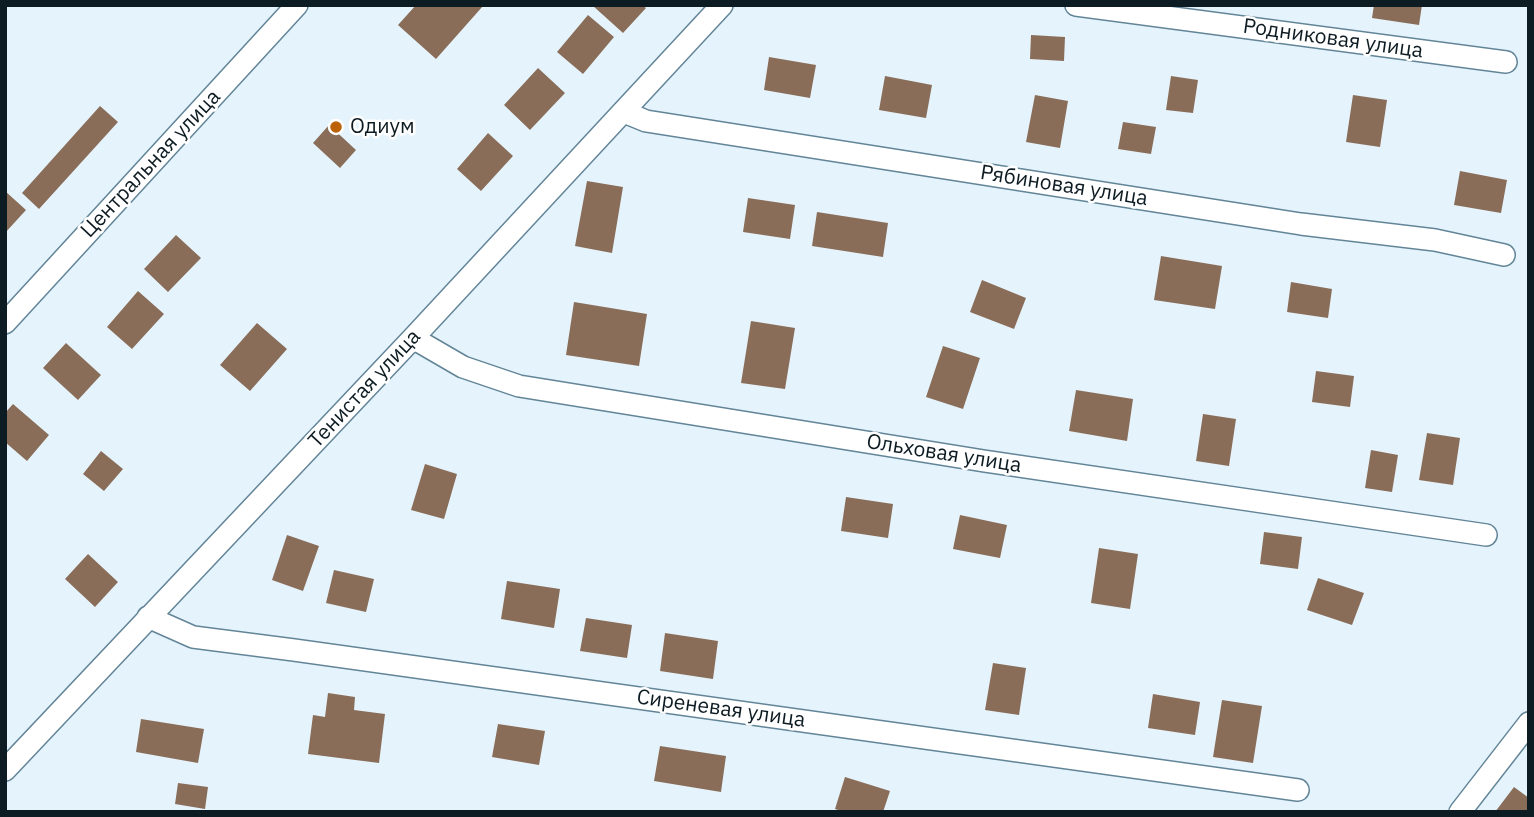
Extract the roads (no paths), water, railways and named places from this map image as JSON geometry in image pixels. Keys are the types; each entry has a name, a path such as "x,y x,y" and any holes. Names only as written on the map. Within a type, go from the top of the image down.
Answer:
{"street":[{"name":"Центральная улица","path":"5,323 298,5"},
{"name":"Тенистая улица","path":"5,770 723,5"},
{"name":"Родниковая улица","path":"1076,5 1506,62"},
{"name":"Рябиновая улица","path":"624,113 646,121 1301,224 1435,240 1504,256"},
{"name":"Ольховая улица","path":"413,338 463,367 519,386 984,461 1486,536"},
{"name":"Сиреневая улица","path":"148,617 193,637 1298,790"},
{"path":"1460,812 1529,723"}],"place":[{"name":"Одиум","path":"336,127"}]}
